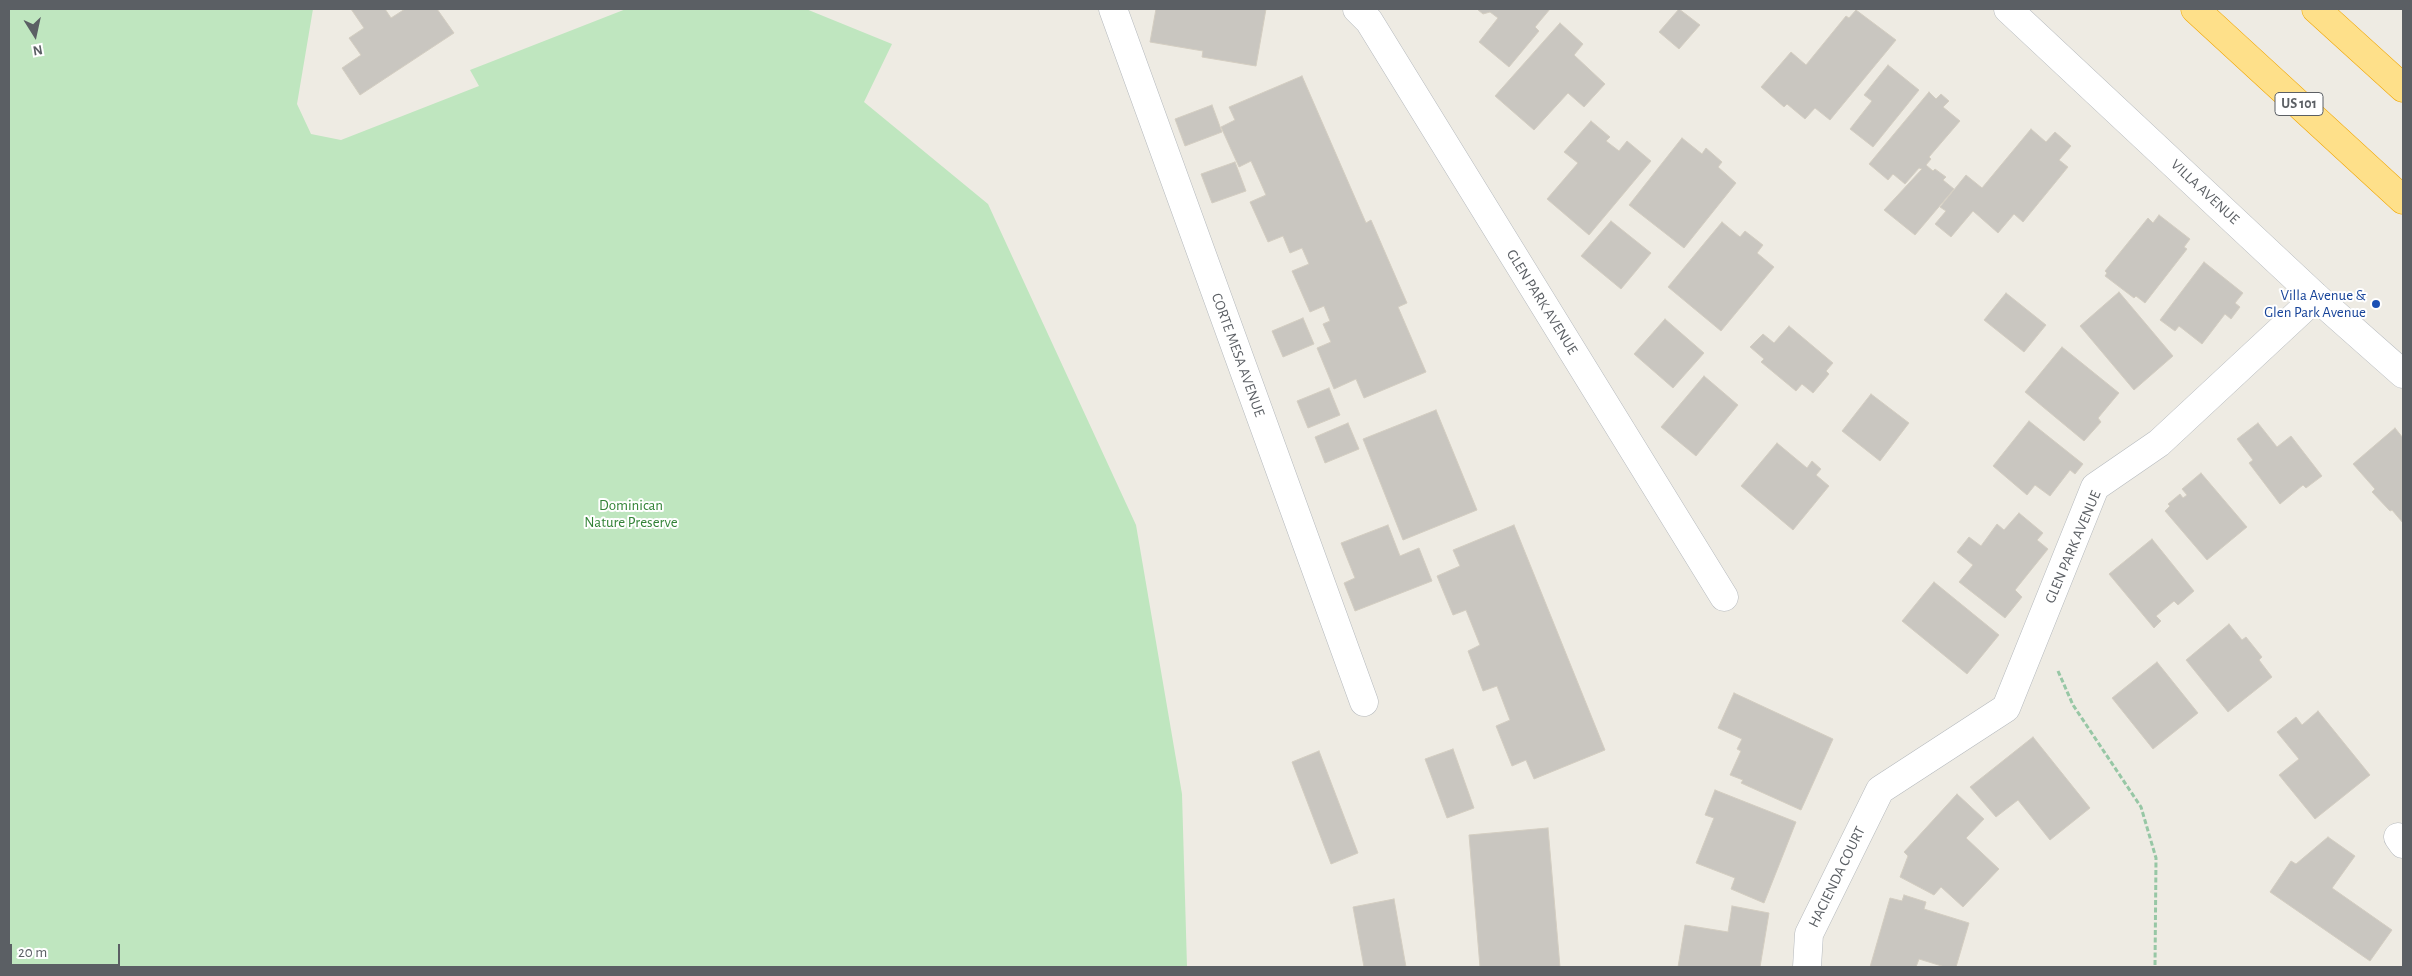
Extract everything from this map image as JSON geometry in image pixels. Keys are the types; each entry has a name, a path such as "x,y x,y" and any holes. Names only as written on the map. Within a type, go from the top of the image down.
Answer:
{"highway":[{"name":"US 101","path":"2195,9 2403,200"},
{"path":"2316,9 2403,88"}],"street":[{"name":"CORTE MESA AVENUE","path":"1113,9 1364,702"},
{"name":"GLEN PARK AVENUE","path":"1357,9 1369,21 1724,597"},
{"name":"VILLA AVENUE","path":"2008,9 2316,296 2403,374"},
{"name":"GLEN PARK AVENUE","path":"1880,790 2006,708 2095,487 2159,443 2316,296"},
{"name":"HACIENDA COURT","path":"1807,967 1809,934 1880,790"}],"path":[{"path":"2039,626 2073,705 2141,806 2156,858 2155,967"}],"green space":[{"name":"Dominican Nature Preserve","path":"9,9 313,9 297,104 311,134 341,140 479,86 470,70 626,9 806,9 892,44 864,102 988,204 1136,525 1182,794 1187,967 9,967"}],"building":[{"path":"351,9 385,9 391,18 405,9 437,9 454,33 360,95 342,68 361,55 349,38 364,28"},
{"path":"1156,9 1266,9 1256,66 1202,57 1203,51 1150,42"},
{"path":"1477,9 1550,9 1535,27 1539,31 1509,67 1479,42 1498,18 1490,12 1483,14"},
{"path":"1679,9 1700,25 1679,49 1659,32"},
{"path":"1856,10 1896,40 1830,120 1815,108 1805,119 1787,104 1784,107 1761,87 1791,52 1806,65 1846,16 1849,18"},
{"path":"1560,23 1583,44 1574,55 1605,84 1584,107 1568,93 1534,130 1495,96"},
{"path":"1888,65 1919,90 1873,147 1850,129 1872,101 1864,95"},
{"path":"1302,76 1366,223 1371,220 1407,303 1398,307 1426,372 1364,398 1356,379 1334,389 1317,348 1331,342 1323,324 1330,321 1324,306 1310,312 1292,271 1309,264 1302,248 1290,253 1283,236 1268,242 1250,202 1266,195 1251,161 1239,167 1221,127 1235,120 1229,107"},
{"path":"1929,92 1936,99 1941,94 1949,101 1943,107 1960,121 1929,157 1931,159 1926,165 1933,171 1935,169 1946,177 1943,180 1954,189 1915,235 1884,210 1922,169 1919,168 1905,184 1893,174 1888,180 1869,164"},
{"path":"1212,105 1222,132 1185,146 1175,119"},
{"path":"1591,121 1610,137 1606,141 1619,151 1627,141 1651,161 1589,235 1547,199 1578,163 1564,152"},
{"path":"2031,129 2046,142 2055,132 2071,146 2059,160 2068,167 2023,222 2014,214 1998,233 1973,211 1951,237 1935,224 1946,211 1940,207 1966,175 1982,188"},
{"path":"1682,138 1702,154 1706,148 1722,162 1718,167 1736,183 1684,248 1629,205"},
{"path":"1235,162 1246,191 1212,203 1201,174"},
{"path":"2159,215 2190,239 2184,247 2187,249 2145,303 2136,296 2134,298 2105,276 2107,273 2105,271 2148,218 2153,223"},
{"path":"1611,221 1651,253 1621,289 1581,256"},
{"path":"1722,222 1740,237 1745,231 1763,245 1757,253 1774,267 1721,331 1668,287"},
{"path":"2204,262 2243,293 2235,303 2240,307 2231,319 2225,314 2202,344 2179,326 2175,331 2160,320"},
{"path":"2119,292 2173,356 2134,390 2080,326"},
{"path":"2006,293 2046,325 2024,352 1984,320"},
{"path":"1303,318 1314,344 1283,357 1272,331"},
{"path":"1665,319 1704,353 1673,388 1634,354"},
{"path":"1789,326 1833,363 1826,371 1829,374 1813,393 1802,384 1796,391 1761,362 1764,359 1750,347 1763,334 1774,343"},
{"path":"2062,347 2119,393 2098,418 2101,422 2084,441 2025,392"},
{"path":"1704,376 1738,405 1696,456 1661,427"},
{"path":"1329,388 1340,415 1308,428 1297,401"},
{"path":"1871,394 1909,423 1880,461 1842,431"},
{"path":"1436,410 1477,510 1403,540 1363,439"},
{"path":"2029,421 2083,464 2075,474 2070,470 2050,496 2035,485 2027,495 1993,466"},
{"path":"1348,423 1359,449 1325,463 1315,437"},
{"path":"2258,423 2277,447 2291,436 2322,476 2306,488 2303,485 2280,504 2249,463 2253,460 2237,439"},
{"path":"2395,428 2403,438 2403,523 2372,492 2375,489 2353,464"},
{"path":"1777,443 1807,468 1812,461 1821,469 1816,475 1829,486 1793,530 1741,486"},
{"path":"2201,473 2247,527 2207,560 2165,511 2170,506 2168,504 2180,494 2183,498 2187,495 2182,489"},
{"path":"2019,513 2043,533 2037,540 2048,549 2015,590 2022,597 2005,618 1959,582 1973,565 1957,552 1969,537 1981,546 1997,524 2004,530"},
{"path":"1388,525 1400,556 1419,548 1432,581 1355,611 1344,583 1355,578 1341,543"},
{"path":"1514,525 1605,750 1534,779 1526,760 1512,766 1496,726 1510,720 1497,686 1483,691 1468,651 1480,645 1466,610 1453,615 1437,576 1460,566 1453,550"},
{"path":"2152,539 2194,591 2178,605 2174,601 2156,616 2161,621 2154,628 2109,574"},
{"path":"1934,582 1999,635 1967,674 1902,621"},
{"path":"2229,624 2242,640 2246,637 2262,657 2259,660 2272,677 2228,712 2186,660"},
{"path":"2157,662 2198,713 2153,749 2112,698"},
{"path":"1734,693 1833,739 1801,810 1741,783 1743,780 1730,775 1741,751 1737,749 1742,739 1718,728"},
{"path":"2318,711 2370,775 2315,819 2279,775 2299,759 2277,732 2296,717 2302,725"},
{"path":"2033,737 2090,808 2050,840 2018,800 1996,817 1970,787"},
{"path":"1453,749 1474,808 1447,818 1425,759"},
{"path":"1319,751 1358,853 1331,864 1292,762"},
{"path":"1715,790 1796,822 1764,903 1731,889 1735,878 1696,863 1714,818 1705,815"},
{"path":"1957,794 1984,819 1966,838 1999,869 1963,907 1941,887 1934,895 1900,877 1908,856 1904,852"},
{"path":"1548,828 1560,967 1480,967 1469,835"},
{"path":"2328,837 2355,856 2332,888 2392,930 2370,961 2270,892 2291,861 2296,864"},
{"path":"1904,895 1926,902 1924,909 1969,923 1956,967 1945,967 1919,959 1916,967 1870,967 1890,898 1902,901"},
{"path":"1394,899 1406,967 1364,967 1353,907"},
{"path":"1732,906 1769,913 1760,967 1678,967 1685,925 1728,932"}],"place":[{"name":"Villa Avenue & Glen Park Avenue","path":"2376,304"}]}
